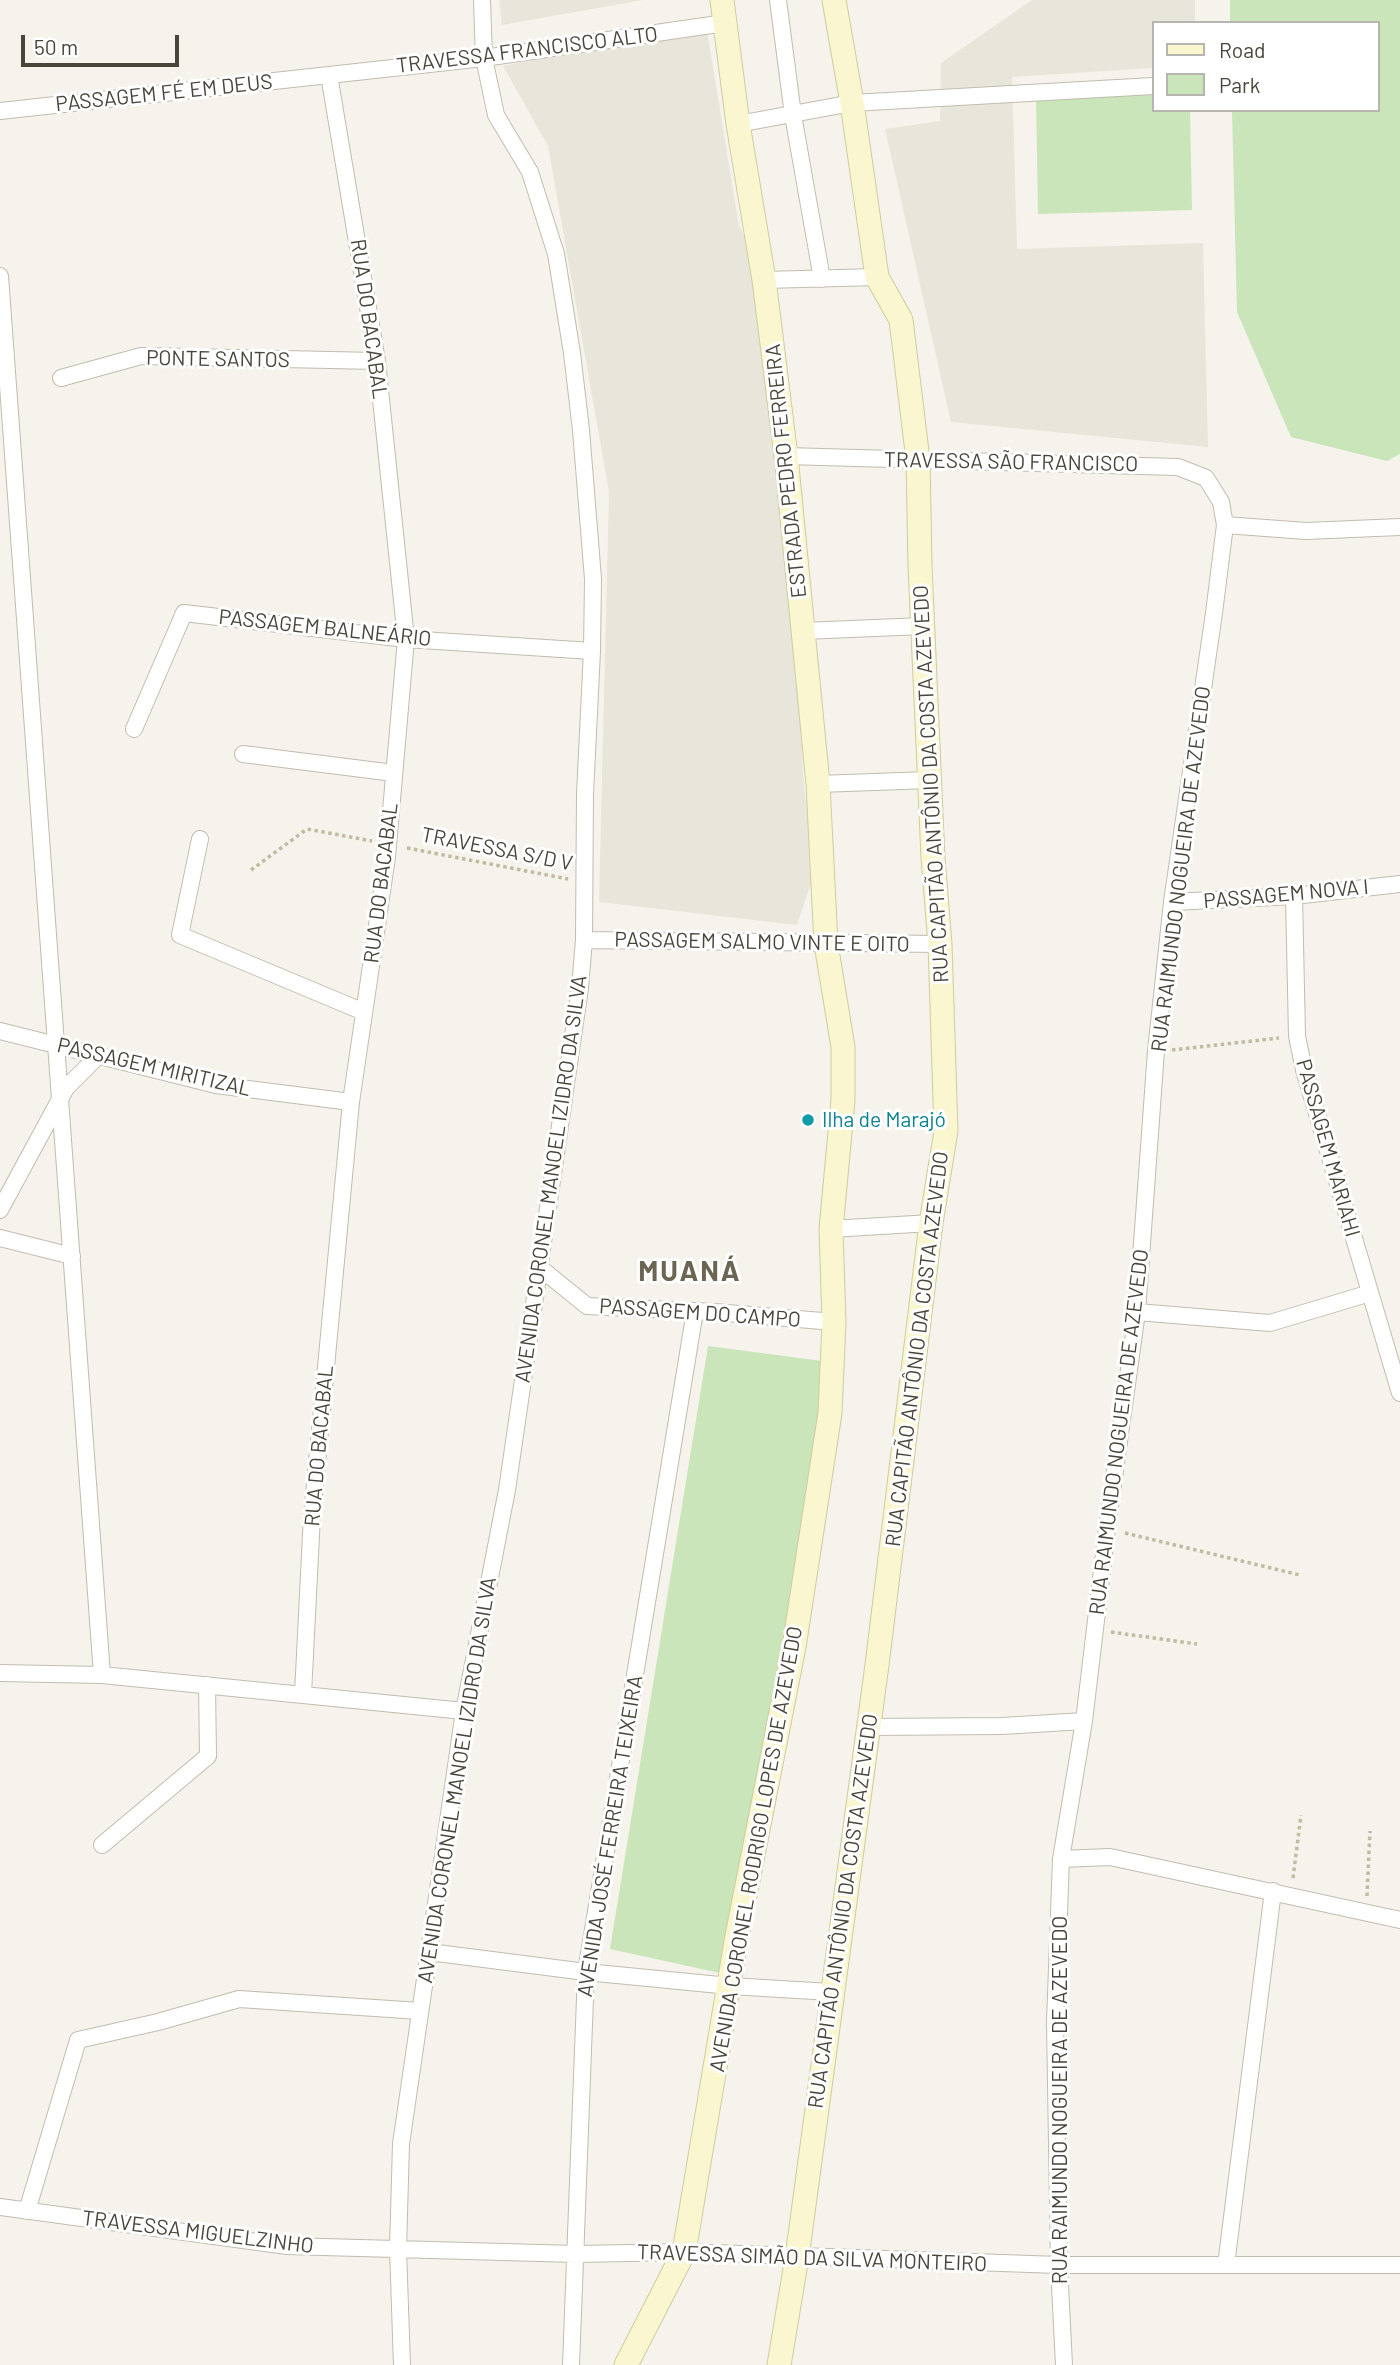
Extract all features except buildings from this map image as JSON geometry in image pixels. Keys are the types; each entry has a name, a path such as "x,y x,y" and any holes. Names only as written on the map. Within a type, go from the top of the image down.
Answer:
{"street":[{"name":"AVENIDA CORONEL MANOEL IZIDRO DA SILVA","path":"402,2365 398,2249 401,2144 464,1711 507,1490 580,988 584,940 585,794 593,579 582,444 572,353 556,254 530,172 496,115 484,58 482,0"},
{"name":"ESTRADA PEDRO FERREIRA","path":"722,0 738,124 764,280 786,456 818,783 826,944 843,1047 843,1100 831,1229"},
{"path":"778,0 793,115 822,278"},
{"name":"RUA CAPITÃO ANTÔNIO DA COSTA AZEVEDO","path":"779,2365 797,2257 868,1727 931,1223 946,1131 918,460 901,320 877,278 834,0"},
{"name":"TRAVESSA FRANCISCO ALTO","path":"329,75 484,58 725,23"},
{"name":"PASSAGEM FÉ EM DEUS","path":"0,111 329,75"},
{"name":"RUA DO BACABAL","path":"303,1694 312,1515 351,1102 388,844 406,639 377,361 329,75"},
{"path":"738,124 852,103 1152,86"},
{"path":"0,276 102,1675"},
{"path":"764,280 877,278"},
{"name":"PONTE SANTOS","path":"61,378 141,356 377,361"},
{"name":"TRAVESSA SÃO FRANCISCO","path":"786,456 1178,467 1206,478 1221,502"},
{"name":"RUA RAIMUNDO NOGUEIRA DE AZEVEDO","path":"1064,2365 1059,2265 1055,2022 1061,1859 1084,1721 1137,1312 1156,1051 1172,902 1225,525 1221,502"},
{"path":"1225,525 1306,531 1400,527"},
{"name":"PASSAGEM BALNEÁRIO","path":"134,729 184,613 406,639 592,651"},
{"path":"803,631 923,626"},
{"path":"243,754 394,773"},
{"path":"818,783 930,780"},
{"path":"200,839 180,935 364,1013"},
{"name":"PASSAGEM NOVA I","path":"1172,902 1294,896 1400,884"},
{"name":"PASSAGEM MARIAHI","path":"1294,896 1297,1036 1304,1070 1400,1393"},
{"name":"PASSAGEM SALMO VINTE E OITO","path":"584,940 940,944"},
{"name":"PASSAGEM MIRITIZAL","path":"0,1031 216,1086 351,1102"},
{"path":"0,1210 66,1088 99,1055"},
{"path":"831,1229 931,1223"},
{"name":"AVENIDA CORONEL RODRIGO LOPES DE AZEVEDO","path":"626,2365 684,2252 737,1936 798,1620 830,1413 834,1322 831,1229"},
{"path":"0,1238 72,1256"},
{"name":"PASSAGEM DO CAMPO","path":"539,1266 587,1306 834,1322"},
{"path":"1137,1312 1270,1323 1370,1293"},
{"name":"AVENIDA JOSÉ FERREIRA TEIXEIRA","path":"571,2365 586,1972 695,1311"},
{"path":"1,1668 102,1675 464,1711"},
{"path":"102,1845 208,1756 208,1685"},
{"path":"868,1727 1002,1726 1084,1721"},
{"path":"1061,1859 1110,1857 1400,1920"},
{"path":"1226,2265 1273,1891"},
{"path":"429,1951 586,1972 730,1986 831,1992"},
{"path":"27,2211 78,2040 158,2022 239,1999 420,2011"},
{"name":"TRAVESSA MIGUELZINHO","path":"0,2207 287,2246 398,2249"},
{"name":"TRAVESSA SIMÃO DA SILVA MONTEIRO","path":"398,2249 576,2254 684,2252 1059,2265 1400,2264"},
{"path":"640,2339 642,2365"}],"path":[{"name":"TRAVESSA S/D V","path":"251,870 307,829 583,881"},
{"path":"1156,1051 1297,1036"},
{"path":"1107,1528 1300,1575"},
{"path":"1095,1630 1197,1644"},
{"path":"1290,1898 1301,1815"},
{"path":"1366,1912 1370,1831"}],"shaded area":[{"path":"499,0 643,0 502,25"},
{"path":"1032,0 1195,0 1195,21 1152,21 1152,68 1012,77 1017,249 1203,243 1208,447 951,422 885,129 940,121 941,63"},
{"path":"706,24 739,226 769,280 800,691 803,776 814,874 797,925 599,902 609,492 548,146 503,66"}],"green space":[{"path":"1230,0 1400,0 1400,454 1387,461 1291,437 1237,312 1232,112 1379,112 1379,21 1230,21"},
{"path":"1152,93 1152,112 1190,112 1192,210 1038,214 1036,96"},
{"path":"708,1346 830,1362 729,1975 610,1949"}],"place":[{"name":"Ilha de Marajó","path":"808,1120"}],"district":[{"name":"MUANÁ","path":"690,1272"}]}
